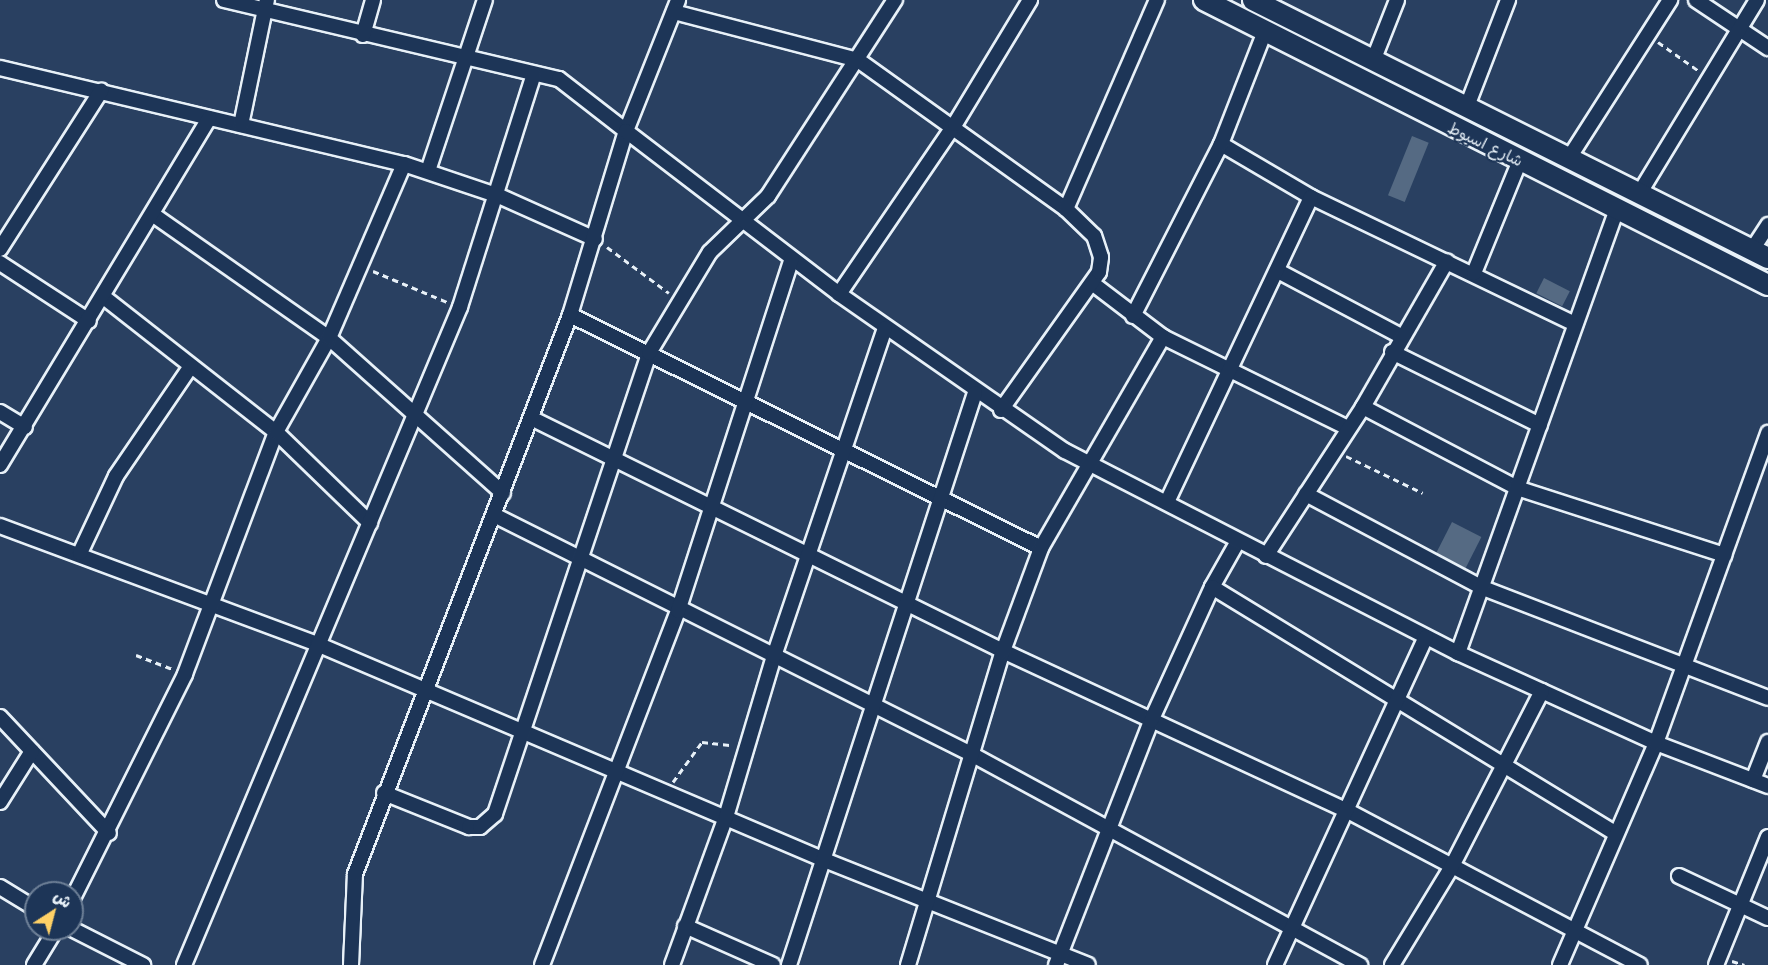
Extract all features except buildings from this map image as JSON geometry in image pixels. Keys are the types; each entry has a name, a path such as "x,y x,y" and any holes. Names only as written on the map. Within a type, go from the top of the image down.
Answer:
{"street":[{"path":"224,0 266,6 363,35 465,61 534,74 574,87 626,131 792,259 1001,411 1089,462 1426,638 1656,743 1768,786"},
{"path":"363,35 373,0"},
{"path":"428,171 485,0"},
{"path":"384,793 480,827 495,814 649,353 710,252 741,219 768,196 895,0"},
{"path":"839,294 955,124 1030,0"},
{"path":"1066,209 1157,0"},
{"name":"شارع اسيوط","path":"1204,0 1768,285"},
{"path":"1373,61 1397,0"},
{"path":"1466,109 1508,0"},
{"path":"1569,158 1670,0"},
{"path":"1696,0 1768,48"},
{"path":"1639,194 1738,27 1757,0"},
{"name":"شارع اسيوط","path":"1262,2 1466,109 1760,254"},
{"path":"241,125 266,6"},
{"path":"351,965 353,883 384,793 496,516 570,315 626,131 676,6 858,60 955,124 1087,226 1099,248 1099,272 1001,411"},
{"path":"1133,316 1221,144 1265,31"},
{"path":"0,68 404,164 499,195 595,239"},
{"path":"183,965 460,307 499,195 534,74"},
{"path":"0,249 101,91"},
{"path":"0,465 155,216 209,118"},
{"path":"1221,144 1311,197 1474,273 1575,324"},
{"path":"1474,273 1520,160"},
{"path":"82,881 109,833 185,674 209,601 276,432 329,338 404,164"},
{"path":"1167,502 1233,369 1311,197"},
{"path":"1458,653 1617,209"},
{"path":"155,216 329,338 414,419 503,493"},
{"path":"1760,254 1768,225"},
{"path":"543,965 678,611 792,259"},
{"path":"1266,556 1363,407 1401,336 1447,261"},
{"path":"0,263 89,321"},
{"path":"1278,271 1401,336"},
{"path":"1092,283 1163,337 1233,369 1348,428"},
{"path":"105,298 276,432 370,523"},
{"path":"570,315 1041,548"},
{"path":"672,965 748,752 774,656 885,328"},
{"path":"908,965 1003,651 1041,548 1163,337"},
{"path":"1392,352 1540,425"},
{"path":"80,553 116,476 191,366"},
{"path":"789,965 975,393"},
{"path":"1363,407 1517,488 1724,555"},
{"path":"0,412 24,426"},
{"path":"531,418 1003,651 1346,810 1451,868 1640,965"},
{"path":"1560,965 1615,832 1656,743 1768,433"},
{"path":"1306,494 1483,588 1685,663 1768,698"},
{"path":"496,516 678,611 972,754 1294,927 1360,965"},
{"path":"0,526 209,601 317,644 426,693 618,769 1058,959 1088,965"},
{"path":"1058,959 1151,721 1212,587 1238,541"},
{"path":"1212,587 1399,697 1615,832"},
{"path":"1275,965 1426,638"},
{"path":"1392,965 1451,868 1542,691"},
{"path":"0,717 109,833"},
{"path":"1753,780 1768,742"},
{"path":"0,802 32,751"},
{"path":"1716,965 1768,837"},
{"path":"1679,876 1768,918"},
{"path":"0,887 24,902"},
{"path":"685,926 773,965"},
{"path":"84,935 142,965"},
{"path":"34,965 49,941"}],"path":[{"path":"1649,36 1708,77"},
{"path":"595,239 680,301"},
{"path":"360,266 460,307"},
{"path":"1334,450 1423,493"},
{"path":"136,655 185,674"},
{"path":"667,790 702,742 718,740 748,752"}]}
